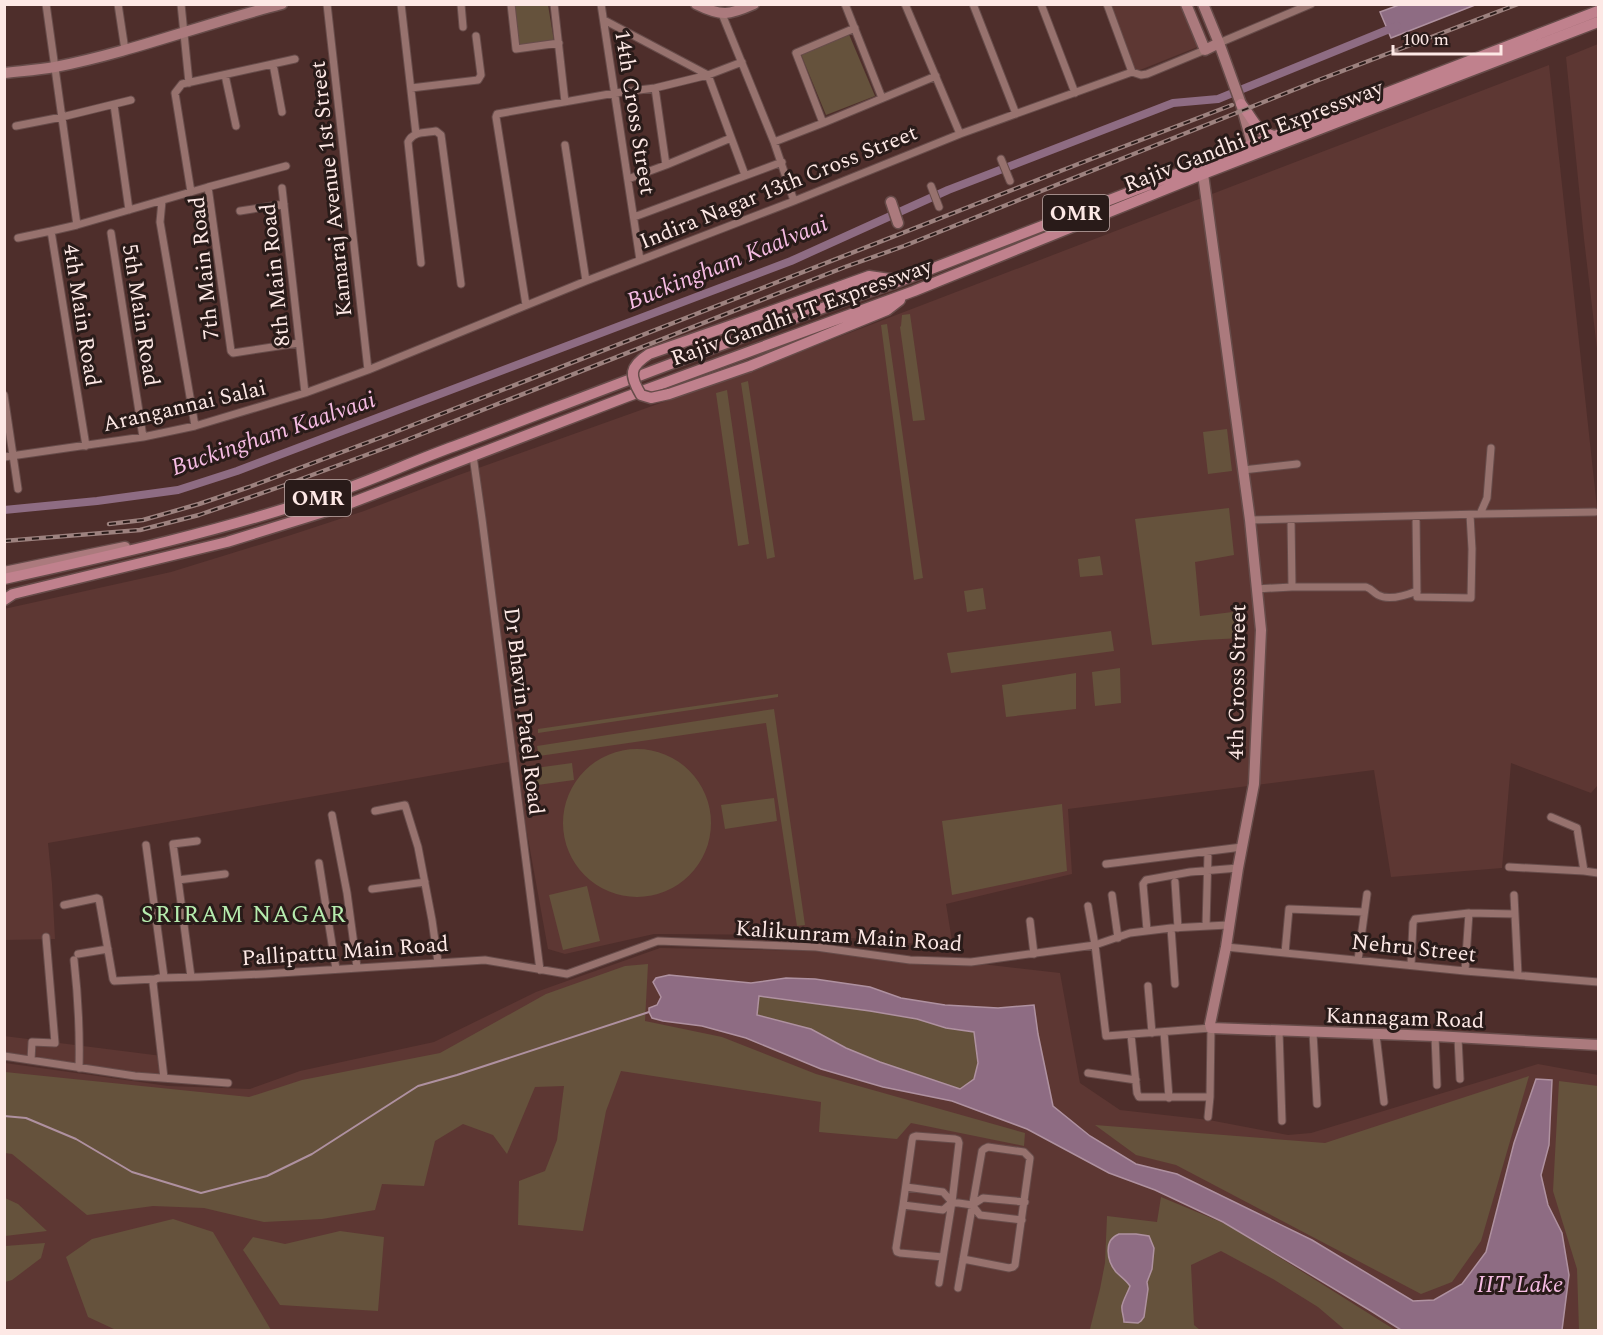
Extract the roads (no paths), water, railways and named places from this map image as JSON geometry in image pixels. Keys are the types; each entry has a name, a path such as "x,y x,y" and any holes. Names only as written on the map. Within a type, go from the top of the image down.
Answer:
{"main road":[{"name":"Rajiv Gandhi IT Expressway","path":"4,600 13,594 248,535 343,506 626,397 914,291 1203,174 1274,136 1599,11"},
{"name":"Rajiv Gandhi IT Expressway","path":"4,579 213,530 332,494 808,313 1599,22"},
{"path":"1241,104 1263,133 1274,136"},
{"path":"900,281 869,276 650,354 638,361 632,372 634,384 641,395 651,398 669,394 750,366 887,310 914,291"},
{"path":"4,586 139,552 145,547"}],"street":[{"name":"4th Main Road","path":"46,4 77,225 51,231 86,446"},
{"path":"118,4 124,50"},
{"path":"181,4 189,83"},
{"path":"4,73 55,67 124,50 184,33 246,9 282,4"},
{"name":"Kamaraj Avenue 1st Street","path":"327,4 368,370"},
{"path":"401,4 416,134"},
{"path":"460,4 463,27"},
{"path":"511,4 516,49 559,43"},
{"path":"554,4 565,102"},
{"name":"14th Cross Street","path":"601,4 640,260"},
{"path":"696,4 710,12 722,14 738,11 754,4"},
{"path":"845,4 882,98"},
{"path":"905,4 960,134"},
{"path":"973,4 1016,114"},
{"path":"1041,4 1075,93"},
{"path":"1107,4 1132,72"},
{"path":"1186,4 1205,50 1298,7 1311,4"},
{"path":"1203,4 1241,104 1253,149"},
{"path":"722,14 774,141 794,201"},
{"path":"604,20 708,75 745,175"},
{"path":"824,123 796,53 855,28"},
{"path":"411,88 478,80 481,75 476,36"},
{"name":"Indira Nagar 13th Cross Street","path":"368,370 586,281 960,134 1132,72 1137,75 1147,74 1205,50"},
{"path":"191,192 175,93 182,84 296,59"},
{"path":"526,305 497,114 655,88 708,75 742,62"},
{"path":"273,64 282,112"},
{"path":"225,75 236,126"},
{"path":"774,141 824,123 936,76"},
{"path":"655,88 666,165"},
{"path":"16,126 131,100"},
{"name":"5th Main Road","path":"114,105 129,210"},
{"path":"421,263 408,142 412,135 436,131 441,135 461,284"},
{"path":"628,179 731,138"},
{"path":"565,145 586,281"},
{"path":"1001,159 1010,181"},
{"path":"634,217 782,162"},
{"name":"7th Main Road","path":"286,166 208,187 231,351 299,343"},
{"name":"4th Cross Street","path":"1203,174 1250,520 1261,630 1254,784 1226,947 1210,1024 1208,1117"},
{"path":"931,186 939,207"},
{"path":"77,225 208,187"},
{"name":"8th Main Road","path":"282,188 305,393"},
{"path":"162,201 160,222 195,426"},
{"path":"891,202 898,223"},
{"path":"240,211 284,204"},
{"path":"18,238 51,231"},
{"name":"5th Main Road","path":"111,233 143,437"},
{"name":"Arangannai Salai","path":"8,456 143,437 195,426 305,393 368,370"},
{"path":"4,394 8,456 18,489"},
{"path":"1480,514 1487,498 1491,448"},
{"name":"Dr Bhavin Patel Road","path":"473,456 540,970"},
{"path":"1243,470 1297,464"},
{"path":"1250,520 1595,512"},
{"path":"1416,516 1418,597 1471,598 1470,515"},
{"path":"1291,519 1292,586"},
{"path":"4,572 135,545 145,547"},
{"path":"1257,589 1292,586 1366,587 1379,596 1390,597 1417,591"},
{"path":"375,811 405,806 418,847 438,962"},
{"path":"332,814 347,893 357,968"},
{"path":"1551,817 1577,828 1584,871"},
{"path":"191,977 173,844 197,841"},
{"path":"146,845 164,977"},
{"path":"1106,864 1242,847"},
{"path":"1206,926 1208,853"},
{"path":"319,863 336,969"},
{"path":"1509,867 1599,873"},
{"path":"1147,930 1143,884 1146,880 1208,870 1238,868"},
{"path":"178,880 225,874"},
{"path":"372,889 425,882"},
{"path":"1175,882 1176,984"},
{"path":"1358,960 1367,894"},
{"path":"1112,895 1118,938"},
{"path":"1514,895 1518,975"},
{"path":"64,905 99,899 108,949 76,957 79,1068"},
{"path":"1088,906 1106,1036 1211,1028"},
{"path":"1285,953 1289,909 1364,912"},
{"path":"1411,965 1415,919 1469,913 1515,914"},
{"path":"1465,971 1469,913"},
{"path":"1030,921 1034,954"},
{"name":"Kalikunram Main Road","path":"540,970 567,974 658,941 816,947 910,960 970,962 1095,945 1130,933 1147,930 1228,925"},
{"path":"31,1060 32,1042 55,1043 46,937"},
{"name":"Nehru Street","path":"1226,947 1599,982"},
{"name":"Pallipattu Main Road","path":"108,949 114,981 154,981 164,977 485,960 540,970"},
{"path":"154,981 164,1078"},
{"path":"1149,986 1152,1033"},
{"name":"Kannagam Road","path":"1211,1028 1599,1044"},
{"path":"1279,1031 1282,1121"},
{"path":"1164,1032 1169,1098"},
{"path":"1313,1033 1317,1104"},
{"path":"1131,1035 1139,1097 1210,1097"},
{"path":"1376,1035 1384,1102"},
{"path":"1435,1036 1437,1085"},
{"path":"1458,1038 1460,1079"},
{"path":"4,1056 135,1076 228,1083"},
{"path":"1088,1073 1136,1080"},
{"path":"939,1283 952,1202 959,1143 955,1139 916,1136 913,1137 896,1248 900,1253 943,1257"},
{"path":"958,1288 972,1205 982,1151 988,1147 1024,1152 1030,1158 1015,1265 1013,1267 963,1259"},
{"path":"906,1187 943,1192 952,1202 972,1205 983,1198 1025,1202"},
{"path":"903,1205 942,1210 952,1202"},
{"path":"972,1205 980,1215 1022,1220"}],"water":[{"path":"1399,5 1475,5 1391,38 1380,12"},
{"name":"IIT Lake","path":"669,975 751,983 786,978 815,979 870,987 901,998 945,1005 998,1008 1034,1005 1053,1106 1090,1136 1136,1164 1177,1174 1312,1240 1413,1301 1434,1300 1462,1284 1486,1252 1514,1143 1536,1079 1552,1080 1549,1145 1541,1175 1548,1205 1562,1233 1569,1275 1562,1330 1401,1330 1223,1222 1155,1190 1109,1173 1027,1129 952,1101 883,1087 821,1069 746,1038 702,1026 652,1018 649,1008 657,1005 661,997 653,982 656,978","holes":["759,996 870,1011 974,1032 978,1063 974,1079 960,1089 880,1062 846,1048 811,1029 757,1015"]},
{"path":"1119,1234 1149,1236 1154,1248 1152,1269 1147,1282 1144,1317 1138,1323 1124,1322 1122,1306 1130,1286 1110,1262 1109,1246 1114,1237"}],"waterway":[{"name":"Buckingham Kaalvaai","path":"4,510 178,490 237,471 791,261 948,190 1173,103 1218,99 1397,26"},
{"path":"4,1116 26,1118 76,1139 132,1172 201,1193 267,1176 312,1154 418,1086 649,1012"}],"railway":[{"path":"4,541 140,530 199,515 285,485 404,441 845,267 904,246 1316,81 1518,4"},
{"path":"109,524 143,520 249,487 1232,105"}],"district":[{"name":"SRIRAM NAGAR","path":"244,914"}]}
